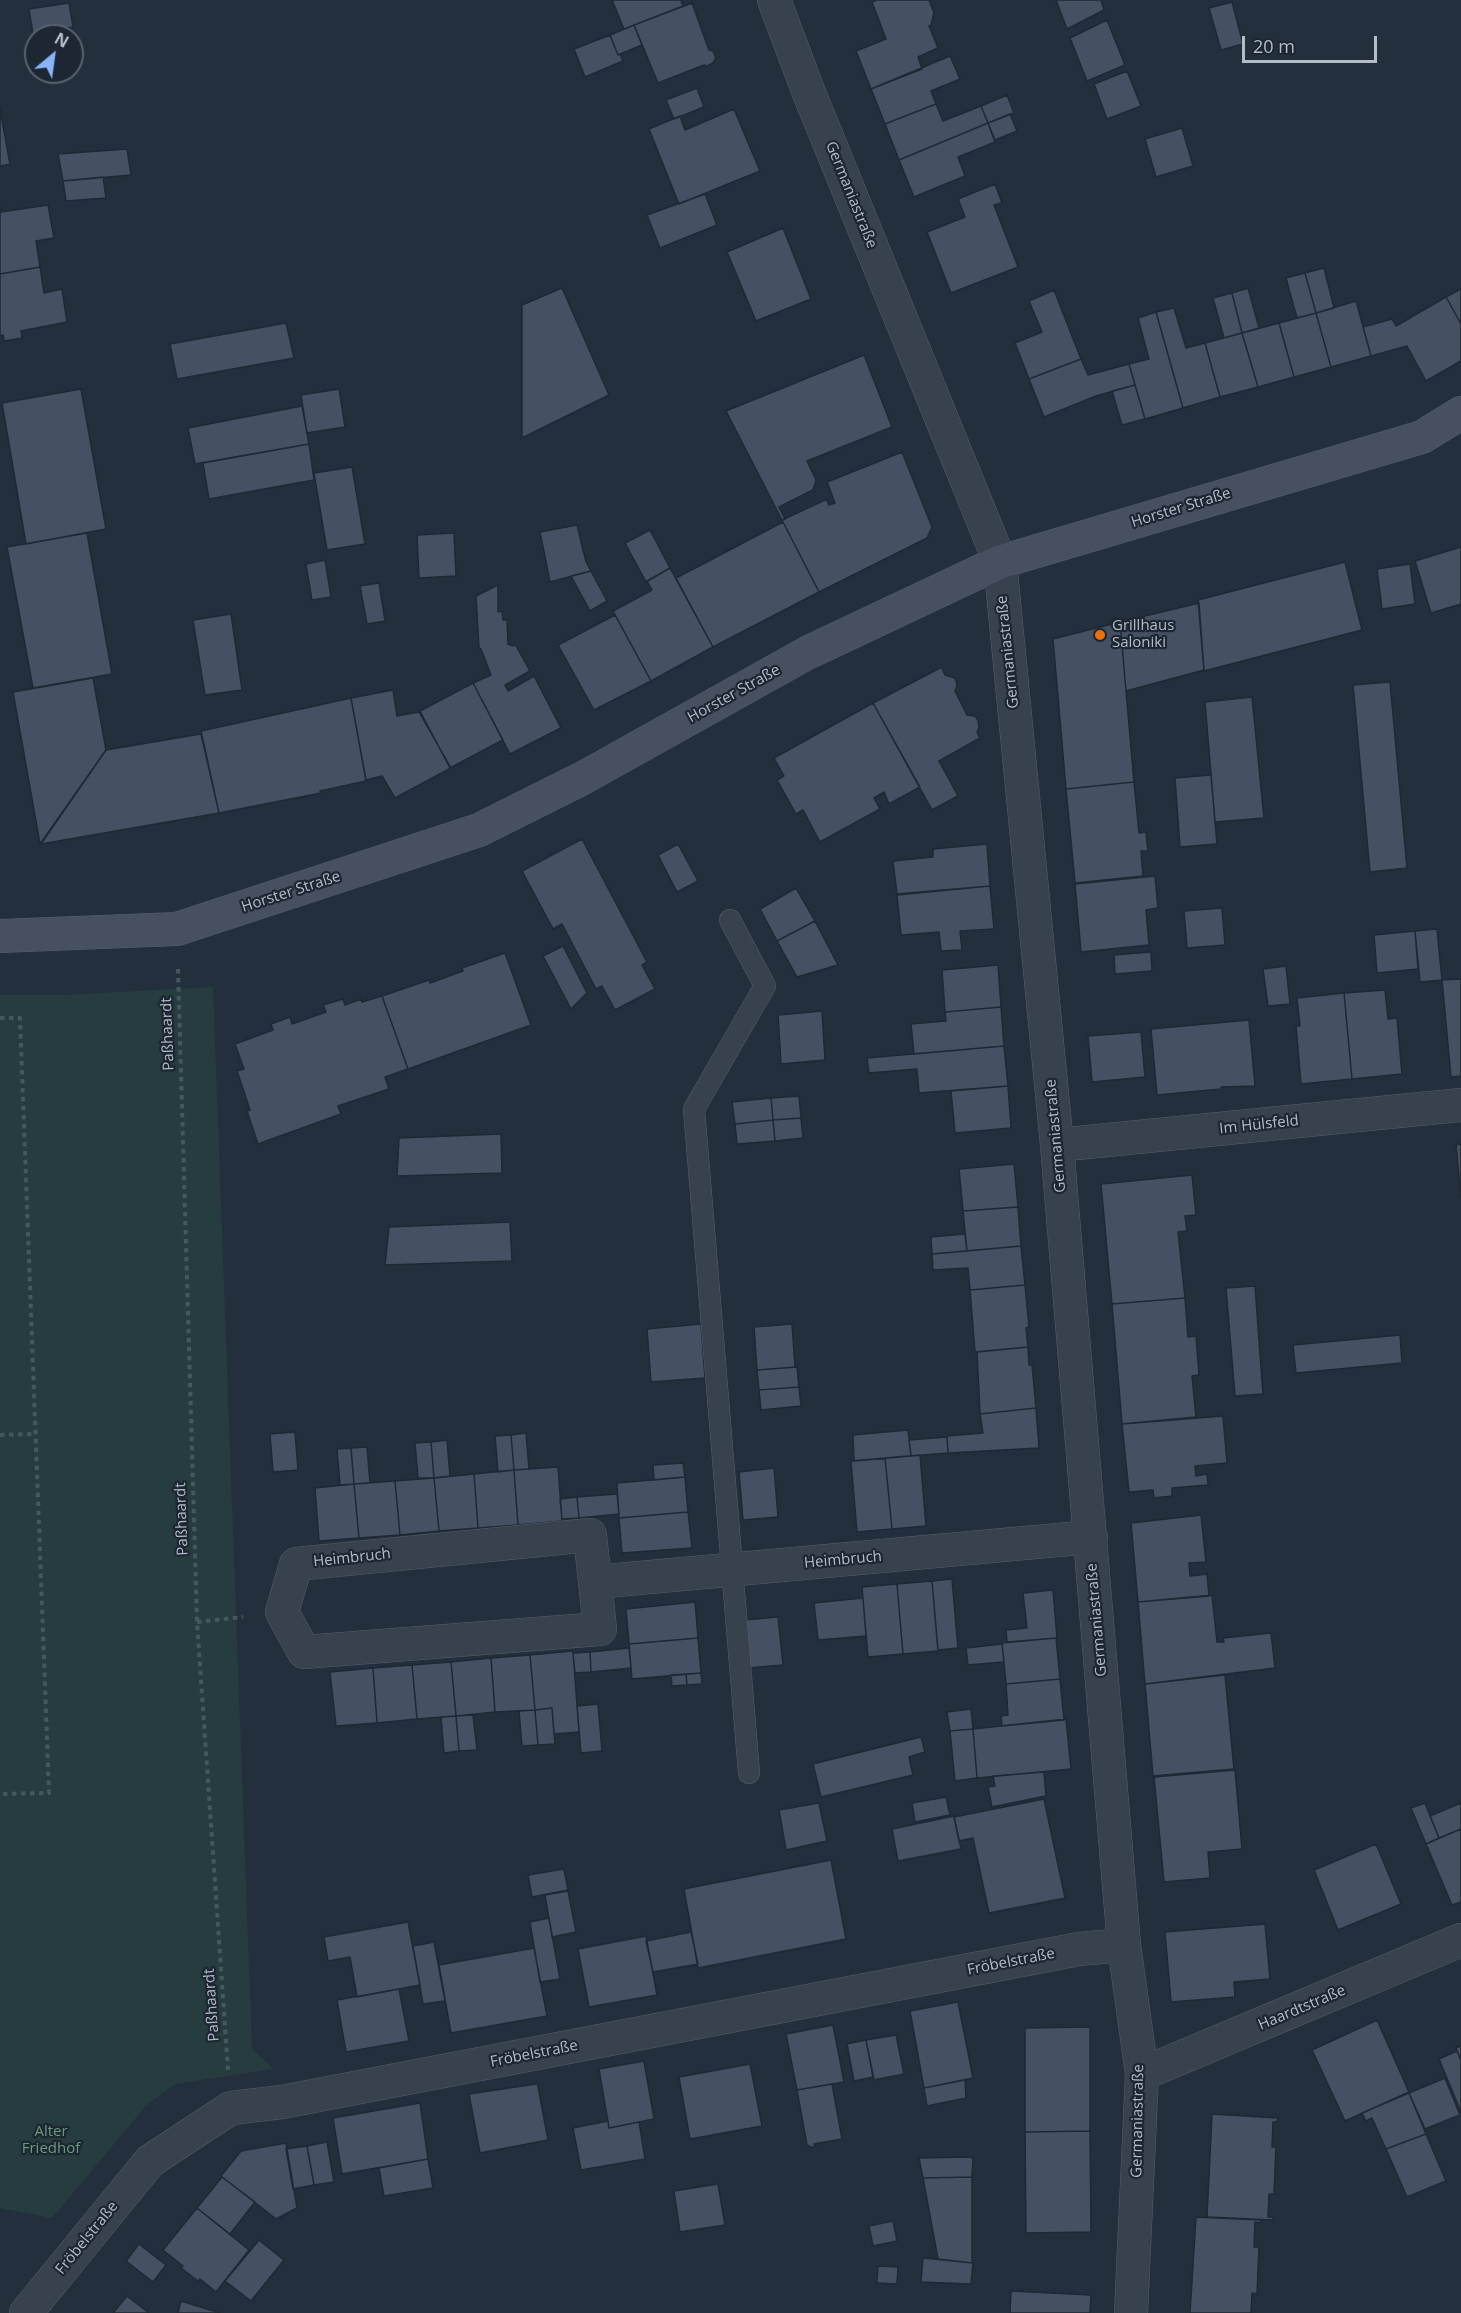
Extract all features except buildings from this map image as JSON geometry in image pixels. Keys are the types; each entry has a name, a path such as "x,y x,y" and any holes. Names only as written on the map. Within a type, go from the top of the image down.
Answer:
{"main road":[{"name":"Horster Straße","path":"0,936 177,929 479,830 583,778 807,653 999,562 1422,437 1461,413"}],"street":[{"name":"Germaniastraße","path":"774,0 809,93 999,562 1057,1145 1124,1945 1142,2074 1131,2313"},
{"name":"Im Hülsfeld","path":"1057,1145 1461,1105"},
{"name":"Heimbruch","path":"590,1535 595,1582 600,1629 304,1652 282,1612 296,1564 578,1536 590,1535"},
{"name":"Heimbruch","path":"595,1582 1091,1537"},
{"name":"Haardtstraße","path":"1142,2074 1461,1940"},
{"name":"Fröbelstraße","path":"26,2313 150,2161 231,2108 305,2097 1079,1949 1124,1945"}],"lane":[{"path":"730,920 765,986 694,1109 749,1773"}],"path":[{"name":"Paßhaardt","path":"177,929 196,1622 231,2108"},
{"path":"0,1018 20,1018 49,1793 0,1794"},
{"path":"0,1436 35,1434"},
{"path":"196,1622 282,1612"}],"green space":[{"name":"Alter Friedhof","path":"213,987 252,2049 274,2069 175,2084 146,2106 52,2218 0,2208 0,995 61,995"}],"place":[{"name":"Grillhaus Saloniki","path":"1100,635"}]}
